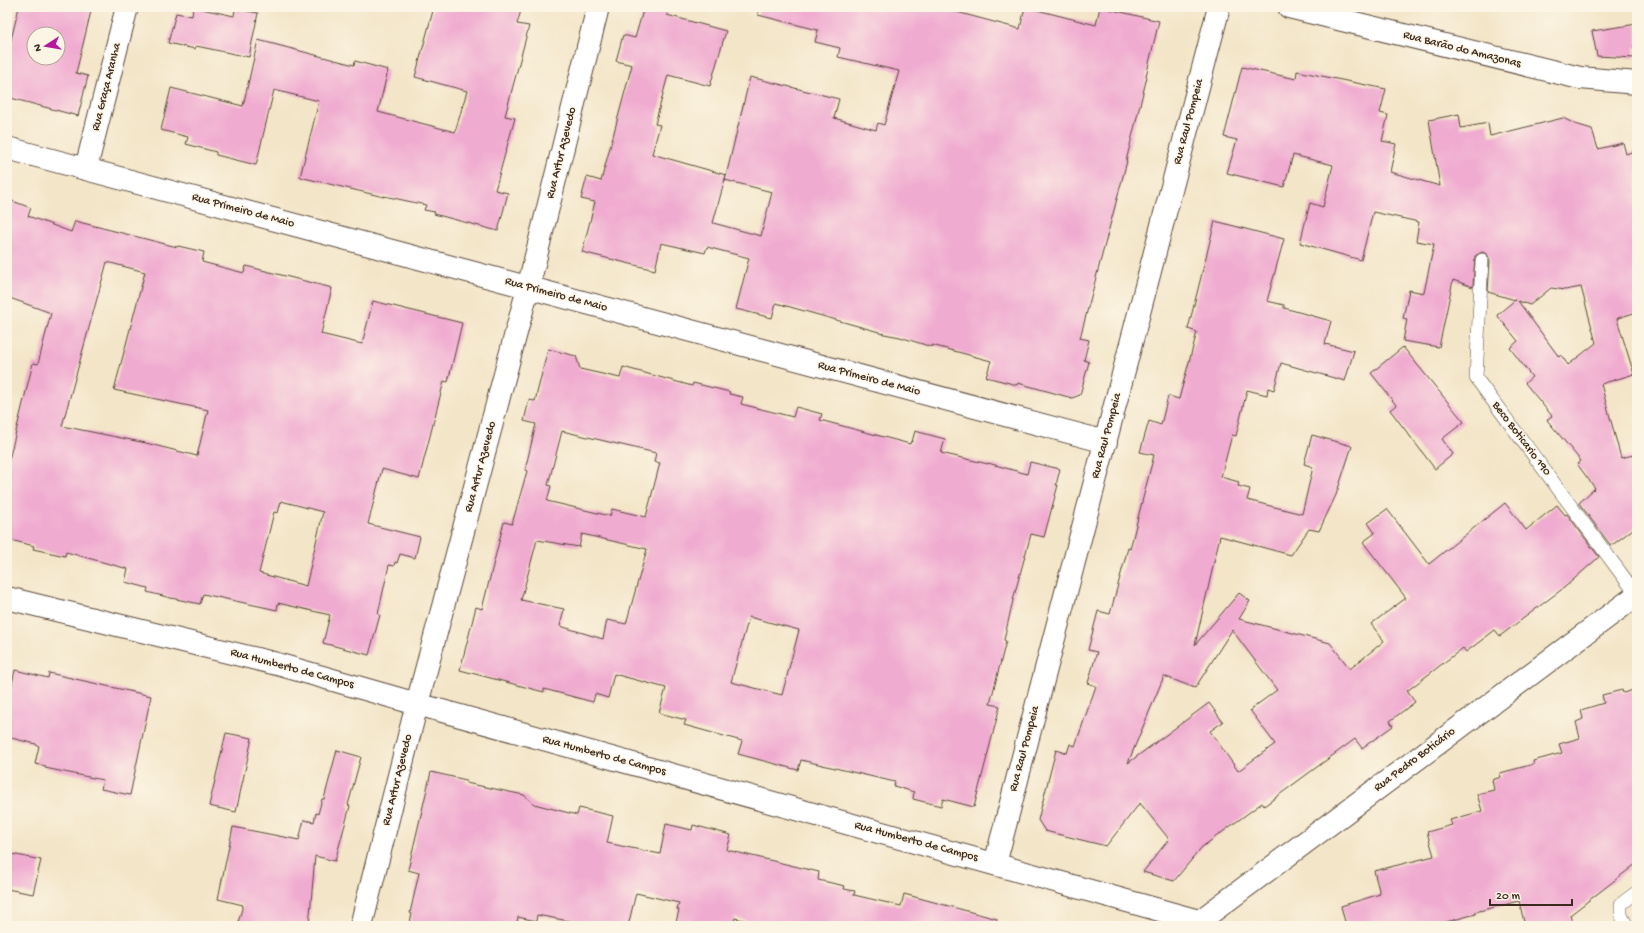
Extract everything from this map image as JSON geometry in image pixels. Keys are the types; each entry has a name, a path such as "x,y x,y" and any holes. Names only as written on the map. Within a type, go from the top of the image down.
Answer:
{"street":[{"name":"Rua Graça Aranha","path":"86,168 127,7"},
{"name":"Rua Artur Azevedo","path":"361,926 417,704 528,288 598,7"},
{"name":"Rua Raul Pompeia","path":"996,864 1219,7"},
{"name":"Rua Barão do Amazonas","path":"1289,7 1580,78 1637,83"},
{"name":"Rua Primeiro de Maio","path":"7,148 1106,442"},
{"name":"Rua Pedro Boticário","path":"1196,924 1637,595"},
{"name":"Rua Humberto de Campos","path":"7,598 277,664 996,864 1196,924"}],"lane":[{"name":"Beco Boticario 190","path":"1482,260 1476,378 1637,595"},
{"path":"1627,926 1621,915 1621,904 1637,892"}],"building":[{"path":"19,7 92,7 76,73 88,76 78,116 7,97 7,56"},
{"path":"193,7 234,16 235,9 258,13 249,57 196,46 195,49 168,43 176,13 192,16"},
{"path":"434,7 522,7 517,24 529,26 505,116 515,118 495,190 508,193 498,231 434,214 435,212 424,210 426,205 384,197 300,177 319,101 274,90 256,165 216,155 216,152 186,144 188,137 161,130 171,88 243,106 258,40 354,65 355,61 388,70 378,112 455,132 467,91 415,77"},
{"path":"644,7 670,7 667,15 726,31 710,86 668,75 655,124 660,125 652,154 726,175 713,223 761,236 772,192 725,180 750,77 839,99 834,118 876,130 878,123 884,125 899,71 838,57 840,48 815,42 818,30 758,15 758,7 938,7 1020,29 1025,7 1096,25 1100,7 1159,21 1127,161 1080,338 1089,340 1084,360 1089,362 1080,395 1072,398 1018,383 1017,385 986,377 991,361 932,345 932,347 900,337 879,333 776,303 772,318 736,309 749,258 707,247 705,253 661,243 655,270 582,252 595,202 581,199 587,177 601,181 632,65 616,61 623,35 635,38"},
{"path":"1637,24 1637,47 1634,47 1635,58 1597,56 1592,31"},
{"path":"1242,67 1296,79 1297,71 1386,89 1380,113 1388,115 1382,141 1396,144 1390,172 1440,186 1429,120 1459,114 1461,128 1488,123 1490,136 1563,118 1575,124 1592,129 1598,149 1623,143 1626,154 1637,150 1637,312 1617,319 1634,374 1601,384 1621,458 1637,454 1637,526 1611,546 1579,503 1595,488 1577,464 1581,461 1547,420 1552,416 1525,383 1532,377 1510,348 1518,341 1497,315 1515,300 1488,292 1490,260 1487,254 1482,252 1475,256 1473,287 1453,280 1439,347 1403,341 1407,319 1403,318 1409,290 1424,293 1434,244 1416,241 1419,222 1373,212 1361,260 1300,243 1310,203 1323,207 1333,165 1293,155 1284,187 1227,173 1237,140 1224,137","holes":["1581,287 1596,343 1568,365 1561,355 1559,357 1518,301 1530,305 1551,288 1565,290"]},
{"path":"7,199 31,208 28,216 71,232 75,221 177,247 204,252 202,262 244,273 246,266 332,288 321,334 362,344 373,301 462,323 448,382 444,381 419,479 382,469 368,524 420,537 415,558 400,554 397,563 395,562 394,566 389,565 378,614 380,615 369,655 323,643 330,615 278,603 277,610 203,594 200,604 171,598 147,592 148,588 125,582 128,569 66,552 65,556 33,549 34,546 7,539 7,468 33,363 38,364 51,313 7,297","holes":["107,262 145,272 114,390 208,410 197,456 146,443 62,426","281,501 323,512 306,586 259,573 274,512 278,513"]},
{"path":"1215,221 1284,239 1267,301 1284,305 1284,308 1331,321 1325,344 1354,351 1345,381 1281,363 1274,390 1268,388 1267,395 1247,390 1236,436 1232,435 1221,477 1239,482 1238,486 1250,489 1247,500 1302,514 1313,467 1304,464 1312,435 1352,446 1336,495 1319,531 1309,529 1291,555 1220,536 1195,645 1239,593 1250,601 1239,619 1330,643 1350,669 1384,641 1371,624 1406,598 1363,542 1375,533 1368,523 1387,509 1429,564 1505,503 1526,530 1557,505 1565,515 1567,514 1599,557 1565,587 1500,636 1495,630 1466,652 1463,648 1407,691 1415,702 1390,721 1393,726 1362,748 1355,739 1264,806 1262,803 1202,847 1174,881 1143,872 1169,839 1140,803 1106,846 1045,831 1038,820 1056,750 1067,753 1070,744 1075,746 1096,686 1088,683 1097,652 1088,650 1098,611 1110,614 1128,548 1130,549 1154,455 1140,452 1149,421 1161,425 1168,396 1179,399 1197,332 1188,329","holes":["1232,630 1277,690 1250,710 1275,744 1238,771 1210,731 1223,722 1209,703 1128,763 1164,676 1195,688"]},
{"path":"1403,347 1464,422 1442,439 1453,454 1435,469 1390,410 1396,405 1371,373"},
{"path":"548,349 576,356 580,369 620,378 623,367 692,386 693,383 730,392 729,394 743,397 741,404 793,417 796,407 822,414 820,420 910,444 915,431 945,439 941,453 988,463 1027,474 1030,462 1060,469 1056,485 1058,485 1044,537 1031,534 1014,596 1004,640 1006,641 990,704 1000,706 974,807 943,799 941,806 913,799 914,792 894,786 895,782 801,760 798,770 738,754 742,741 684,725 686,720 659,713 666,688 614,674 608,698 595,694 593,702 544,689 544,692 460,670 476,607 482,609 504,522 512,524 527,471 525,470 536,424 524,421 529,400 535,401","holes":["562,431 656,453 654,462 660,463 646,517 612,509 610,516 547,501 551,486 548,485","582,534 647,549 626,624 607,620 603,639 560,626 564,609 521,600 537,540 579,547","749,617 799,630 782,695 731,682"]},
{"path":"15,670 48,678 49,673 151,696 130,795 101,789 103,780 45,768 46,766 35,764 39,746 7,737 7,707"},
{"path":"1637,689 1637,863 1570,915 1573,926 1525,926 1519,901 1475,912 1476,914 1446,922 1447,926 1346,926 1341,906 1380,894 1374,871 1434,856 1427,832 1452,825 1450,820 1482,811 1477,794 1494,790 1492,780 1501,777 1500,773 1534,764 1533,761 1562,753 1559,744 1580,738 1576,722 1583,719 1581,710 1604,703 1602,695 1622,690 1623,693"},
{"path":"226,733 252,738 236,812 209,806"},
{"path":"337,750 361,757 348,805 350,806 335,861 315,856 309,926 237,926 243,905 218,899 233,827 299,840 304,820 314,822 316,813 318,814 322,799 324,799"},
{"path":"431,772 466,780 466,783 524,795 534,804 577,815 579,808 613,816 607,843 660,854 666,824 692,830 693,825 731,835 727,850 819,872 818,880 845,886 844,889 855,891 854,895 901,906 904,894 997,919 996,926 768,926 735,918 733,926 675,926 679,903 636,893 628,926 595,926 537,915 536,921 518,917 516,926 409,926 412,914 410,913 419,873 408,870"},
{"path":"7,853 41,860 33,894 7,889"}]}
